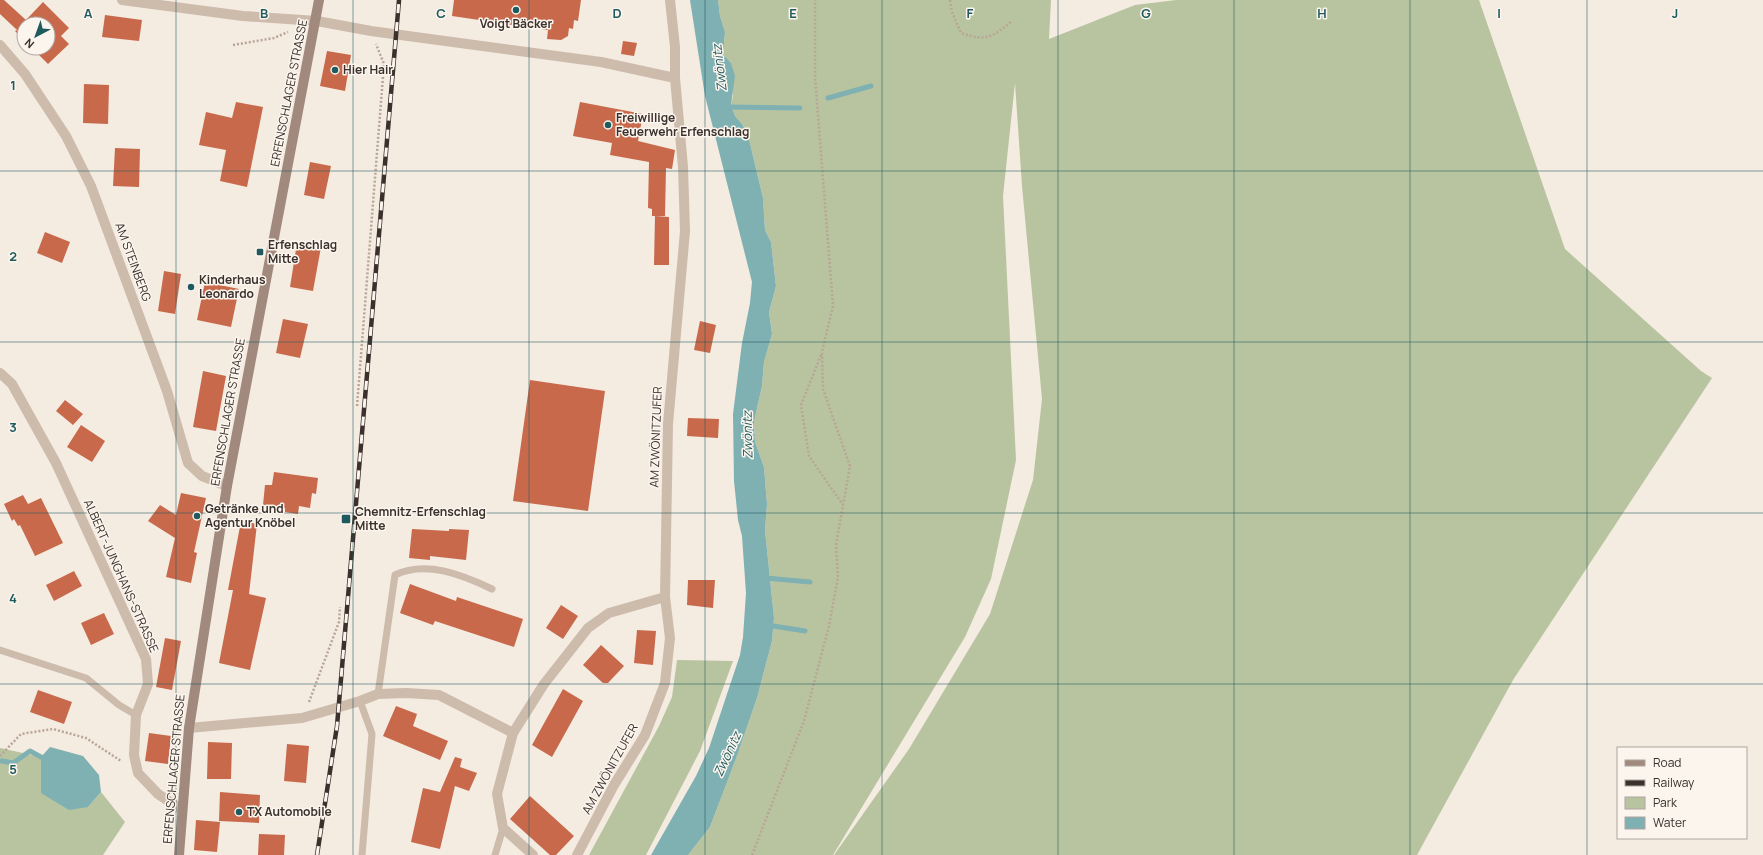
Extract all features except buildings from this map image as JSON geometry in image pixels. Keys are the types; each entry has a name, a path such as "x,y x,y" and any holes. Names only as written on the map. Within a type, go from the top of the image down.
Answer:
{"main road":[{"name":"ERFENSCHLAGER STRASSE","path":"179,855 189,728 227,486 319,0"}],"street":[{"path":"122,0 243,16 316,21 370,31 601,62 675,78"},
{"name":"AM ZWÖNITZUFER","path":"577,855 614,785 645,735 665,683 670,638 665,597 668,424 685,231 683,167 675,78 675,47 670,0"},
{"name":"AM STEINBERG","path":"0,45 25,74 66,136 91,186 167,391 188,463 202,476 227,486"},
{"name":"ALBERT-JUNGHANS-STRASSE","path":"0,373 12,384 56,463 146,659 148,684 136,715 134,755 138,773"},
{"path":"533,855 503,828 497,794 513,732 544,684 588,628 609,613 665,597"},
{"path":"189,728 302,718 360,701 378,694 406,693 439,695 513,732"},
{"path":"138,773 158,794 182,810"}],"lane":[{"path":"378,694 394,575 407,569 436,570 465,576 492,589"},
{"path":"0,650 86,678 119,705 136,715"},
{"path":"360,701 372,734 362,855"},
{"path":"495,855 503,828"}],"path":[{"path":"815,0 815,77 832,306 822,352 801,405 809,456 843,506"},
{"path":"950,0 952,12 961,33 974,38 992,37 1012,21"},
{"path":"357,406 384,64 370,31"},
{"path":"233,45 274,38 287,34"},
{"path":"752,855 804,721 829,626 838,577 836,545 850,466 823,388 822,352"},
{"path":"302,718 339,622 340,606"},
{"path":"0,756 21,734 53,729 86,738 138,773"}],"green space":[{"path":"718,0 1051,0 1049,39 1135,5 1176,0 1479,0 1565,249 1701,371 1712,378 1513,680 1417,855 834,855 909,749 990,614 1033,480 1042,399 1022,186 1015,83 1003,196 1016,460 991,579 965,637 833,855 688,855 710,827 737,756 757,698 772,641 774,618 765,530 767,504 764,467 755,442 754,422 762,386 764,362 772,334 769,312 776,286 771,242 765,230 763,198 748,135 742,124 735,116 731,105 733,96 731,63 723,54 725,32 720,16"},
{"path":"677,660 733,661 700,751 646,855 589,855 659,726 672,697"},
{"path":"0,748 41,757 41,793 88,807 101,792 125,822 103,855 0,855"}],"water":[{"name":"Zwönitz","path":"690,0 718,0 720,16 725,32 723,54 731,63 735,76 731,105 735,116 742,124 748,135 763,198 765,230 771,242 776,286 769,312 772,334 764,362 762,386 754,422 755,442 764,467 767,504 765,530 774,618 772,641 757,698 710,827 688,855 651,855 696,776 709,748 740,655 743,637 746,593 742,536 738,520 734,481 733,414 742,343 750,303 752,282 705,96"},
{"path":"50,747 83,756 99,775 101,792 88,807 69,810 41,793 41,757"}],"waterway":[{"path":"828,98 871,86"},
{"path":"727,107 800,108"},
{"path":"765,578 810,582"},
{"path":"767,625 805,631"},
{"path":"2,761 13,763 30,751 41,757"}],"railway":[{"path":"317,855 337,726 399,0"}],"place":[{"name":"Voigt Bäcker","path":"516,10"},
{"name":"Hier Hair","path":"335,70"},
{"name":"Freiwillige Feuerwehr Erfenschlag","path":"608,125"},
{"name":"Erfenschlag Mitte","path":"260,252"},
{"name":"Kinderhaus Leonardo","path":"191,287"},
{"name":"Getränke und Agentur Knöbel","path":"197,516"},
{"name":"Chemnitz-Erfenschlag Mitte","path":"346,519"},
{"name":"TX Automobile","path":"239,812"}]}
